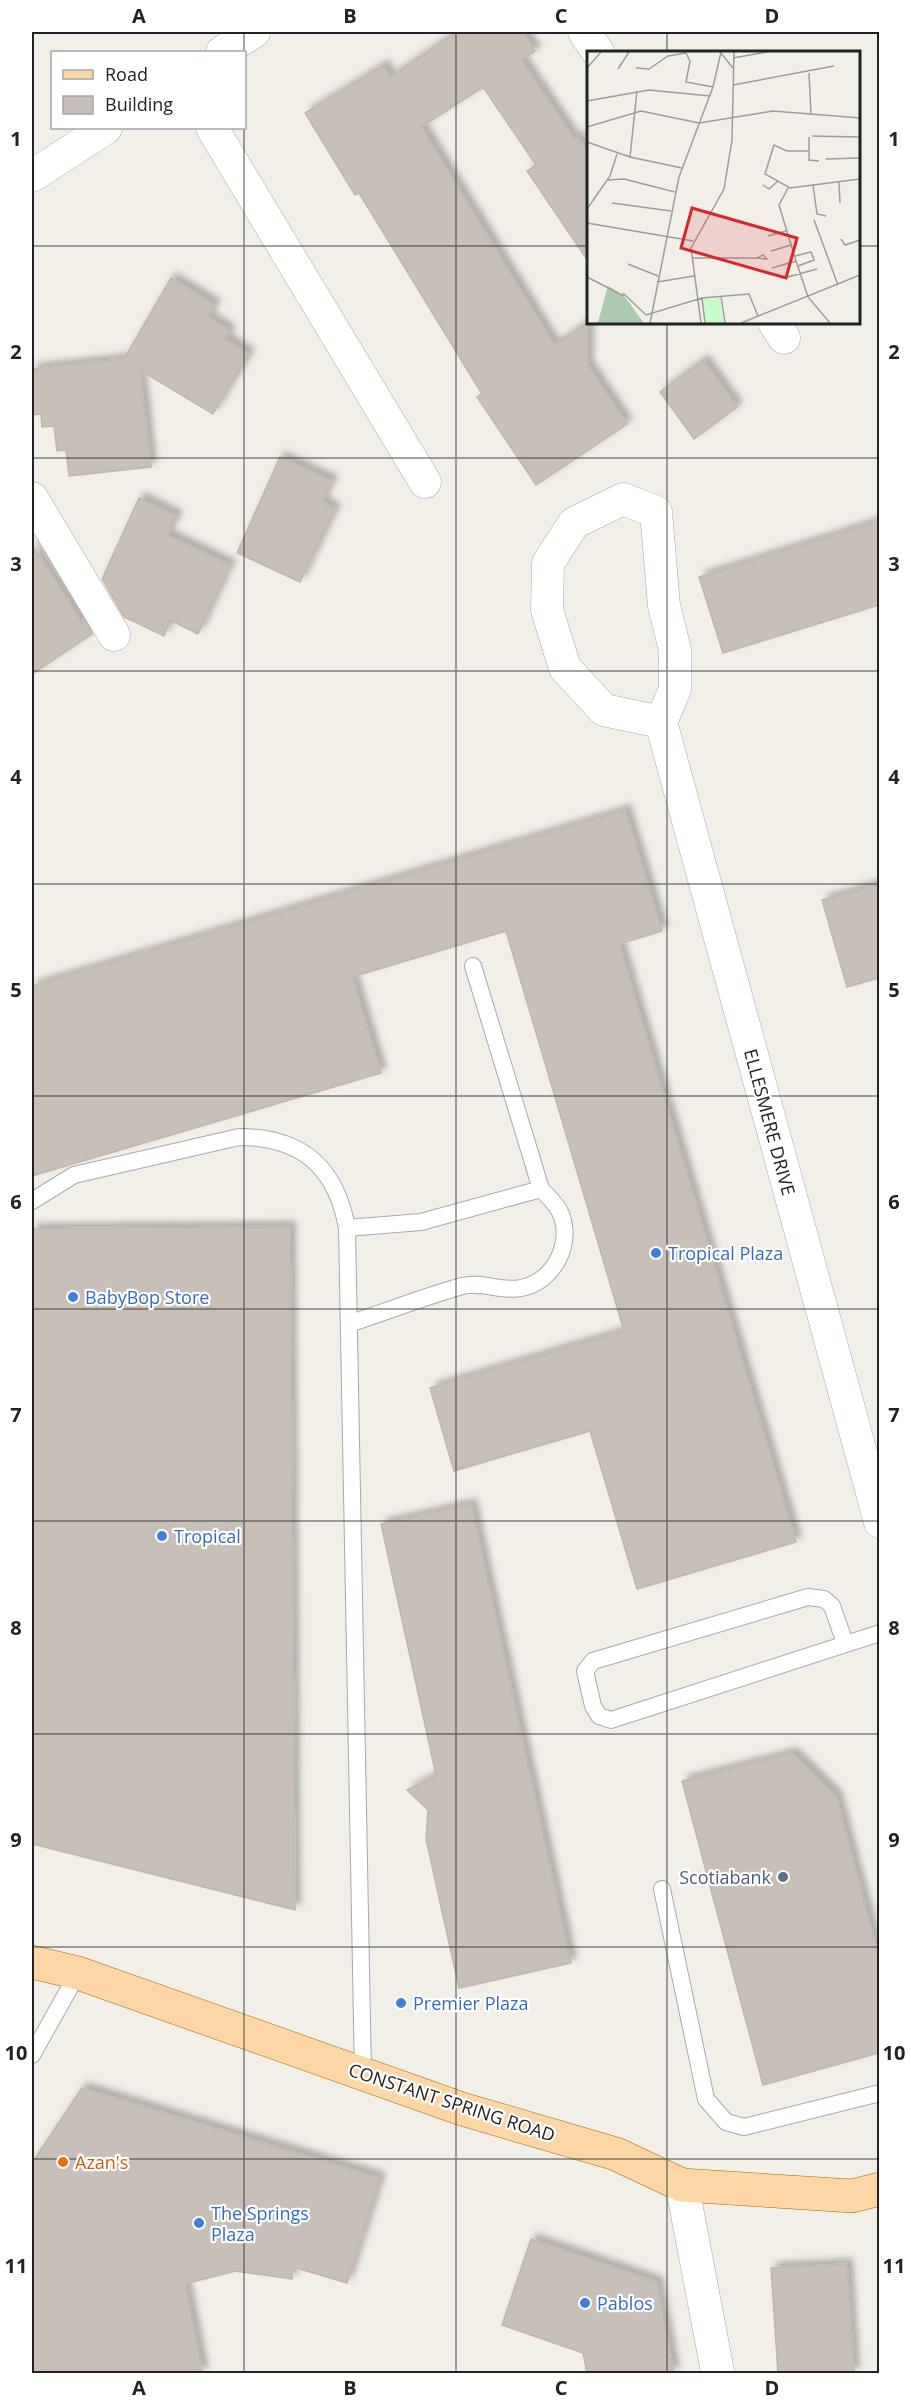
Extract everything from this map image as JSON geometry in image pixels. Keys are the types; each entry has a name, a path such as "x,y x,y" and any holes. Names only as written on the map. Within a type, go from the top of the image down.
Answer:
{"main road":[{"name":"CONSTANT SPRING ROAD","path":"32,1962 78,1973 462,2109 616,2154 682,2185 852,2196 879,2189"}],"street":[{"path":"224,51 254,32"},
{"path":"584,32 597,51"},
{"path":"32,176 104,129"},
{"path":"213,129 425,482"},
{"path":"32,498 114,635"},
{"path":"623,499 656,512 664,606 675,650 675,689 661,722 604,710 565,668 548,610 548,563 574,523 623,499"},
{"name":"ELLESMERE DRIVE","path":"661,722 879,1522"},
{"path":"682,2185 718,2373"}],"lane":[{"path":"349,1324 465,1285 521,1288 535,1284 556,1265 562,1252 564,1224 559,1210 541,1189 473,966"},
{"path":"32,1201 74,1174 239,1137 262,1137 283,1142 303,1152 321,1167 334,1185 343,1206 348,1228 363,2074"},
{"path":"348,1228 421,1222 541,1189"},
{"path":"845,1643 832,1606 824,1599 808,1598 593,1661 585,1671 593,1706 599,1716 611,1720 879,1633"},
{"path":"662,1889 706,2099 726,2122 744,2127 879,2092"},
{"path":"32,2055 78,1973"}],"building":[{"path":"456,32 523,32 535,51 521,60 574,139 577,136 587,151 587,260 527,171 536,165 483,87 421,127 554,345 588,324 588,366 627,424 536,485 477,397 482,394 359,193 355,195 305,113 383,65 390,77"},
{"path":"171,278 215,305 208,317 230,331 225,339 249,354 213,414 140,370 151,467 69,476 66,450 57,451 54,426 42,427 41,414 32,415 32,369 124,359"},
{"path":"703,360 737,407 694,439 660,392"},
{"path":"280,457 332,481 322,502 335,509 300,582 237,553"},
{"path":"139,498 177,516 167,535 230,565 198,634 170,620 164,636 124,617 102,579"},
{"path":"879,521 879,605 723,653 699,577"},
{"path":"32,545 82,623 83,619 92,634 32,674"},
{"name":"Tropical Plaza","path":"625,810 662,931 619,944 796,1542 637,1589 590,1431 454,1471 430,1388 624,1331 506,931 352,977 381,1073 32,1176 32,986"},
{"path":"879,884 879,978 847,987 822,900"},
{"name":"Tropical","path":"290,1227 295,1910 32,1844 32,1229"},
{"path":"471,1504 571,1963 459,1988 426,1839 428,1810 407,1790 436,1775 381,1524"},
{"name":"Scotiabank","path":"792,1753 836,1796 879,1958 879,2053 763,2085 682,1781"},
{"name":"The Springs Plaza","path":"82,2088 380,2178 347,2283 293,2267 292,2279 235,2271 185,2284 203,2373 32,2373 32,2163"},
{"name":"Pablos","path":"531,2239 657,2282 674,2373 587,2373 583,2353 502,2325"},
{"path":"847,2264 854,2373 778,2373 771,2268"}],"place":[{"name":"Tropical Plaza","path":"656,1253"},
{"name":"BabyBop Store","path":"73,1297"},
{"name":"Tropical","path":"162,1536"},
{"name":"Scotiabank","path":"783,1877"},
{"name":"Premier Plaza","path":"401,2003"},
{"name":"Azan's","path":"63,2162"},
{"name":"The Springs Plaza","path":"199,2223"},
{"name":"Pablos","path":"585,2303"}]}
